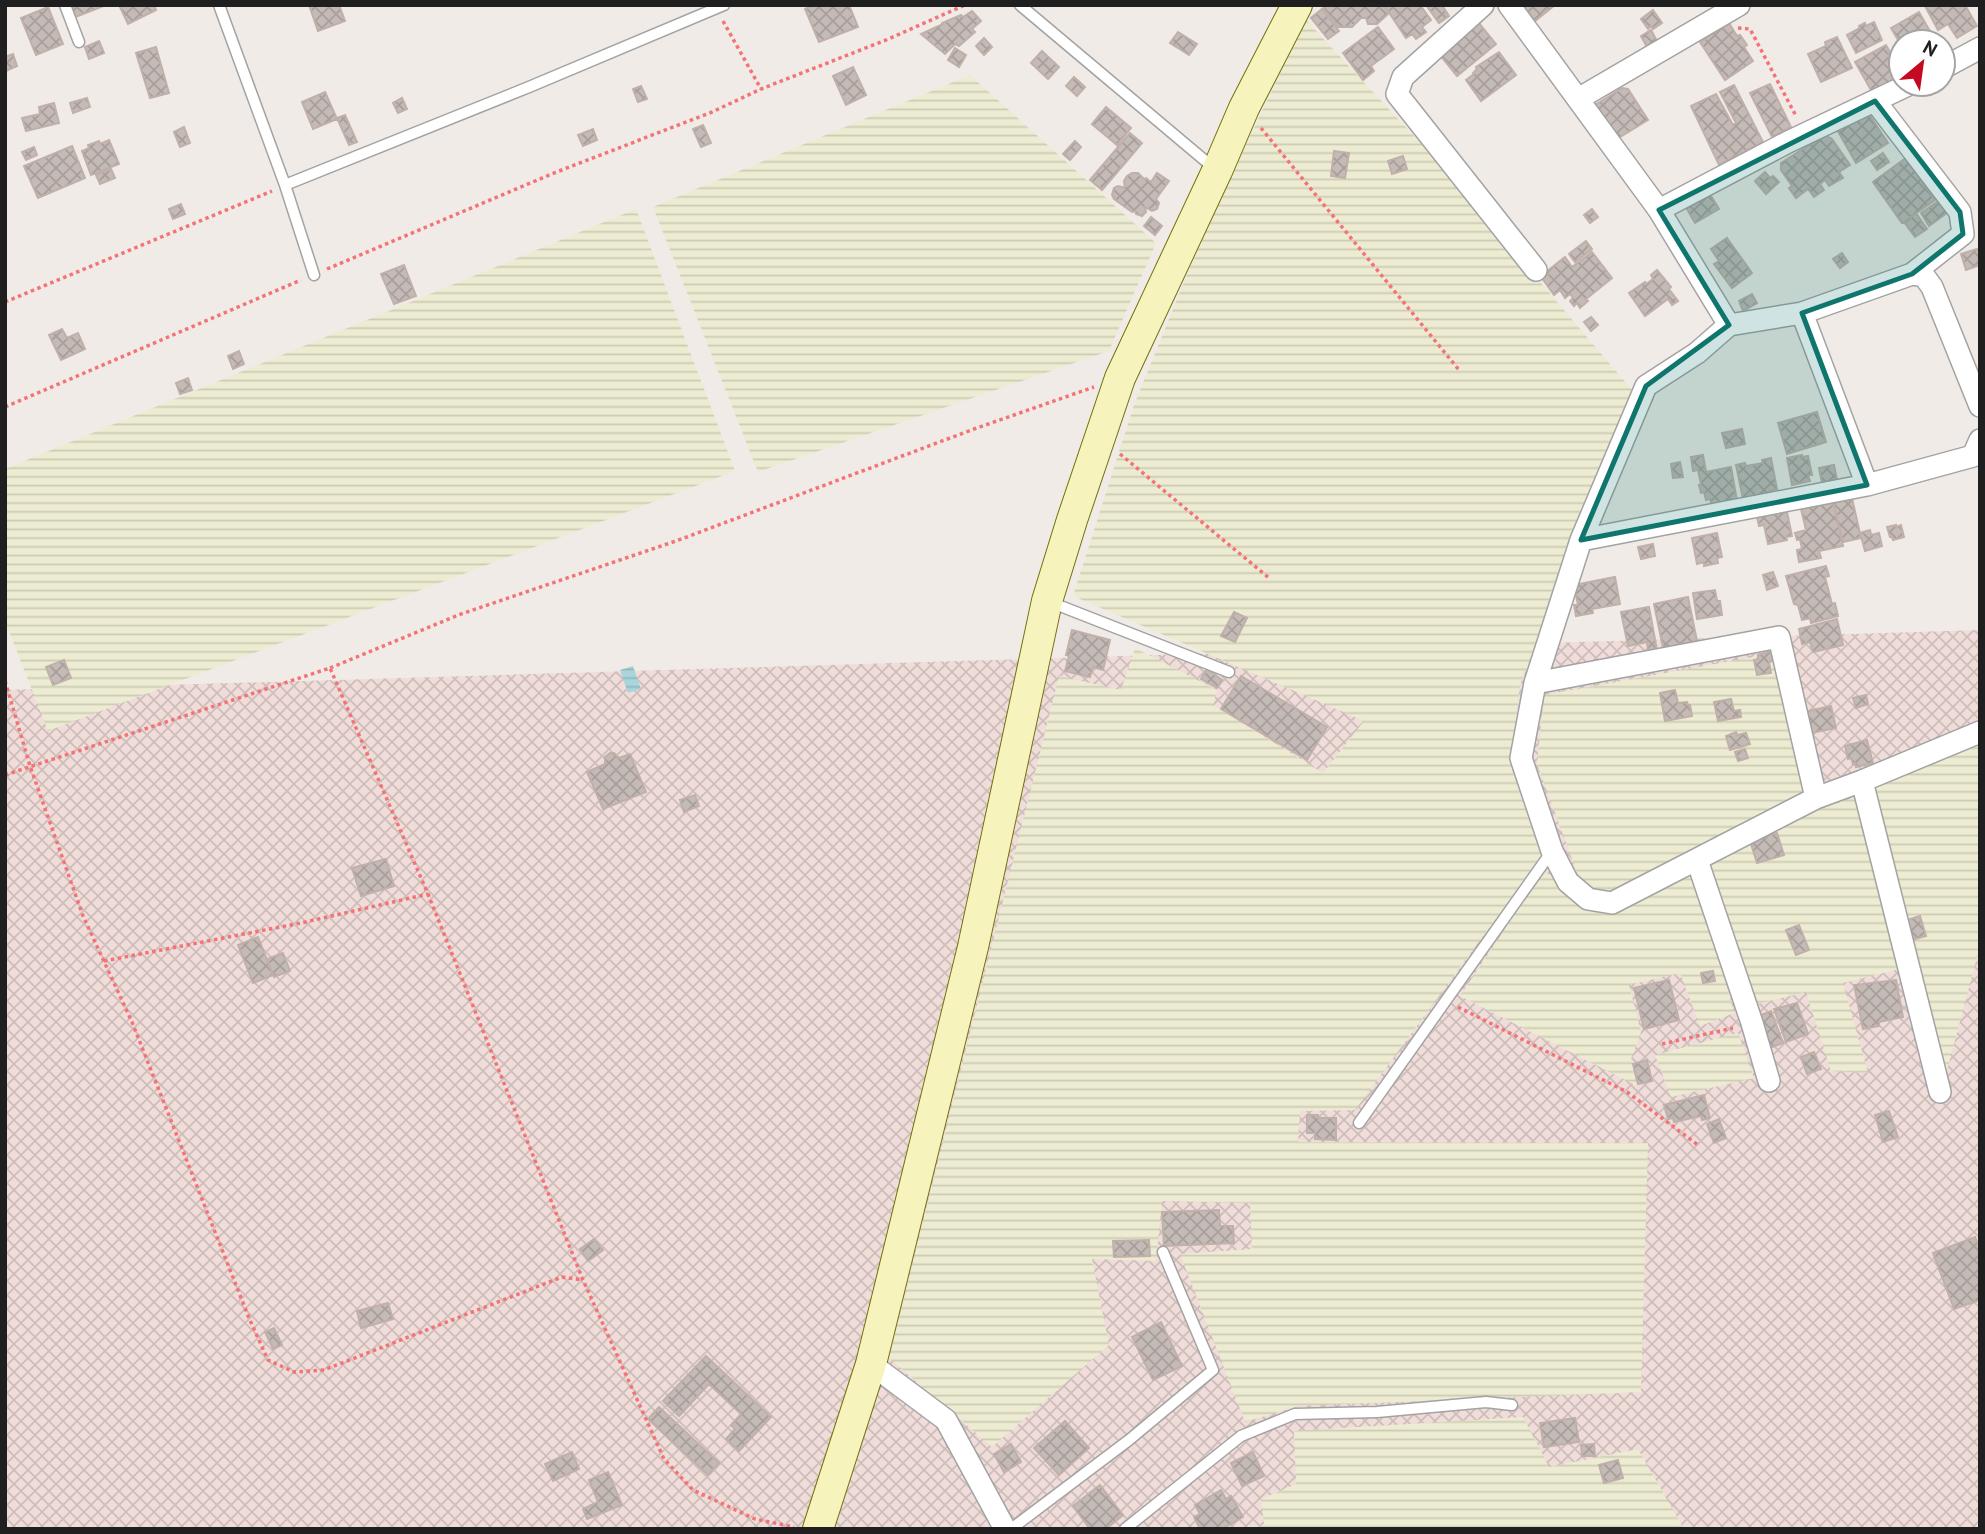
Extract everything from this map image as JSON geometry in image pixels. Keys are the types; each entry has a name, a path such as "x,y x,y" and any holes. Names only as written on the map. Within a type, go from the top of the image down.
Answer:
{"street":[{"path":"818,1529 871,1364 973,947 1048,601 1099,437 1120,377 1244,108 1297,5"},
{"path":"1483,5 1403,77 1397,94 1536,270"},
{"path":"1509,5 1659,210 1729,325"},
{"path":"1578,99 1733,9"},
{"path":"1957,60 1980,48"},
{"path":"1659,210 1805,134 1887,95"},
{"path":"1875,101 1960,212 1963,234 1912,274 1802,313 1729,325 1697,353 1646,386 1581,540 1535,682 1521,758 1552,851 1568,882 1588,899 1612,903 1816,799 1980,732"},
{"path":"1912,274 1924,276 1932,287 1980,405"},
{"path":"1802,313 1867,485"},
{"path":"1581,540 1867,485 1973,456 1980,440"},
{"path":"1535,682 1779,637 1816,799"},
{"path":"1862,781 1940,1093"},
{"path":"1697,860 1769,1081"},
{"path":"871,1364 946,1420 1005,1529"}],"lane":[{"path":"65,5 79,42"},
{"path":"219,5 285,185 314,275"},
{"path":"1020,5 1217,171"},
{"path":"285,185 722,10"},
{"path":"1048,601 1229,672"},
{"path":"1359,1123 1552,851"},
{"path":"1011,1529 1129,1440 1213,1370 1163,1252"},
{"path":"1125,1529 1241,1436 1295,1414 1377,1412 1486,1402 1512,1405"}],"path":[{"path":"5,407 554,173 712,112 965,5"},
{"path":"1733,9 1736,28 1750,29 1805,134"},
{"path":"722,10 761,89"},
{"path":"1244,108 1459,370"},
{"path":"5,775 330,668 461,614 676,541 1120,377"},
{"path":"1099,437 1269,578"},
{"path":"330,668 428,894 583,1280 664,1459 693,1490 755,1519 801,1529"},
{"path":"5,681 30,766 83,916 132,1022 268,1360 294,1372 324,1370 562,1277 583,1280"},
{"path":"104,961 301,923 428,894"},
{"path":"1447,1001 1627,1092 1698,1145"},
{"path":"1662,1044 1752,1023"}],"highlighted area":[{"path":"1875,101 1960,212 1963,234 1912,274 1802,313 1867,485 1581,540 1646,386 1729,325 1659,210"}],"shaded area":[{"path":"1980,630 1980,1529 5,1529 5,690"}],"green space":[{"path":"1306,20 1439,163 1632,390 1552,610 1520,684 1512,769 1542,856 1355,1110 1300,1111 1298,1142 1648,1143 1641,1392 1299,1406 1245,1422 1180,1254 1252,1249 1250,1203 1162,1201 1156,1261 1092,1259 1109,1345 992,1447 889,1358 1059,676 1121,690 1135,648 1217,690 1213,705 1323,773 1364,721 1073,596 1134,405 1208,223"},
{"path":"970,75 1156,243 1109,351 758,472 653,207"},
{"path":"636,209 735,471 48,731 5,621 5,469"},
{"path":"1781,652 1815,791 1605,894 1582,886 1537,764 1544,695"},
{"path":"1980,742 1980,946 1944,1082 1869,789"},
{"path":"1864,794 1908,967 1843,983 1868,1073 1831,1071 1806,992 1753,1005 1706,863 1786,821"},
{"path":"1544,871 1604,915 1697,871 1734,1013 1700,1026 1680,973 1629,985 1641,1032 1631,1059 1637,1086 1460,996"},
{"path":"1738,1033 1754,1078 1671,1097 1655,1055"},
{"path":"1523,1417 1549,1467 1638,1449 1684,1529 1256,1529 1264,1524 1261,1499 1296,1484 1294,1431"}],"water":[{"path":"633,666 641,689 628,693 620,670"}],"building":[{"path":"68,5 106,5 73,18"},
{"path":"119,5 154,5 156,10 128,24"},
{"path":"309,5 339,5 345,21 318,31"},
{"path":"813,5 849,5 858,27 819,42 805,9"},
{"path":"1323,5 1383,5 1388,14 1377,24 1368,24 1366,18 1361,18 1352,27 1338,27"},
{"path":"1390,5 1420,5 1431,20 1422,27 1426,32 1416,39 1412,34 1406,38 1386,8"},
{"path":"1426,5 1442,5 1449,16 1439,23"},
{"path":"1522,5 1555,5 1535,21"},
{"path":"1965,5 1977,26 1957,38 1957,28 1951,28 1948,24 1937,28 1925,6"},
{"path":"48,7 63,44 36,55 21,18"},
{"path":"1322,9 1339,31 1328,39 1311,18"},
{"path":"1653,10 1662,23 1648,29 1641,19"},
{"path":"972,11 981,21 972,29 975,32 959,46 955,44 945,54 921,34 961,15 963,17"},
{"path":"1919,12 1928,28 1891,28"},
{"path":"1478,22 1496,44 1457,76 1439,54"},
{"path":"1874,22 1882,40 1856,53 1847,35 1865,23 1866,26"},
{"path":"1729,23 1747,45 1744,47 1753,61 1725,80 1700,42"},
{"path":"1378,27 1394,49 1371,66 1374,71 1363,80 1343,53"},
{"path":"1651,30 1657,41 1647,47 1641,36"},
{"path":"1178,32 1197,44 1189,55 1170,43"},
{"path":"1837,37 1852,68 1821,82 1808,54 1826,46 1825,42"},
{"path":"984,38 992,47 984,55 976,46"},
{"path":"99,41 104,53 89,59 85,47"},
{"path":"1886,45 1887,84 1872,92 1855,62"},
{"path":"156,47 169,93 150,98 136,53"},
{"path":"955,48 966,55 959,67 948,60"},
{"path":"1042,51 1059,67 1048,79 1031,63"},
{"path":"1499,52 1516,75 1481,101 1466,80 1474,74 1476,67"},
{"path":"13,54 17,66 6,71 5,57"},
{"path":"853,67 866,95 846,105 833,76"},
{"path":"1074,77 1085,87 1077,96 1066,86"},
{"path":"1770,84 1791,127 1772,137 1750,93"},
{"path":"1734,85 1763,142 1719,165 1691,106 1716,94 1733,125 1736,123 1720,92"},
{"path":"641,86 647,99 638,102 633,89"},
{"path":"1622,88 1628,89 1648,120 1617,139 1595,105"},
{"path":"325,92 337,119 313,129 302,102"},
{"path":"87,98 90,107 73,113 70,103"},
{"path":"402,98 407,109 398,113 393,103"},
{"path":"54,103 59,123 26,131 22,118 40,114 39,107"},
{"path":"1106,107 1131,128 1117,145 1092,124"},
{"path":"1868,113 1888,143 1856,163 1835,126 1844,120 1847,126"},
{"path":"345,115 357,142 349,145 337,118"},
{"path":"703,125 711,143 701,147 693,129"},
{"path":"184,127 190,143 180,147 174,132"},
{"path":"593,129 597,140 583,146 578,135"},
{"path":"1130,133 1142,143 1102,190 1090,180"},
{"path":"1825,135 1832,139 1850,165 1839,172 1843,178 1829,186 1825,180 1820,184 1824,190 1814,197 1808,189 1796,198 1789,188 1792,186 1781,170 1781,163"},
{"path":"109,140 119,164 91,175 82,151 89,148 88,145"},
{"path":"1075,141 1081,147 1070,160 1063,154"},
{"path":"72,146 85,178 38,198 24,166"},
{"path":"34,147 37,155 26,160 22,152"},
{"path":"1334,151 1349,153 1345,178 1331,176"},
{"path":"1883,153 1889,162 1877,170 1871,161"},
{"path":"1403,156 1407,169 1392,174 1388,161"},
{"path":"1906,158 1935,200 1902,223 1873,182"},
{"path":"111,169 115,178 100,184 96,175"},
{"path":"1765,172 1779,182 1766,194 1755,181"},
{"path":"1132,173 1138,173 1151,182 1157,173 1169,181 1156,199 1159,203 1157,209 1152,211 1145,207 1146,212 1142,216 1132,212 1112,195 1114,188 1125,188 1124,181"},
{"path":"1708,191 1719,209 1695,223 1684,204"},
{"path":"1940,200 1948,212 1929,226 1921,213"},
{"path":"181,204 185,214 173,219 169,209"},
{"path":"1592,209 1598,217 1590,223 1584,215"},
{"path":"1916,213 1927,229 1915,237 1904,222"},
{"path":"1151,217 1162,226 1155,235 1144,226"},
{"path":"1727,238 1752,273 1732,288 1714,264 1719,261 1711,249"},
{"path":"1586,241 1592,249 1575,262 1569,254"},
{"path":"1977,249 1980,265 1966,270 1961,254"},
{"path":"1592,252 1612,278 1586,299 1588,301 1580,308 1577,303 1574,306 1570,301 1573,298 1570,294 1565,298 1560,290 1554,295 1542,278 1548,274 1546,272 1565,257 1572,267"},
{"path":"1842,253 1848,262 1840,268 1833,259"},
{"path":"404,265 416,296 394,304 381,274"},
{"path":"1657,270 1678,301 1672,305 1668,299 1645,316 1629,293 1653,279 1651,275"},
{"path":"1752,294 1757,303 1743,311 1739,301"},
{"path":"1591,317 1598,325 1591,331 1584,322"},
{"path":"62,329 67,338 78,333 85,349 61,360 49,335"},
{"path":"239,351 244,364 233,369 228,356"},
{"path":"188,378 192,390 180,394 176,383"},
{"path":"1817,412 1826,442 1787,454 1778,423"},
{"path":"1742,429 1745,444 1726,448 1722,433"},
{"path":"1703,455 1706,472 1731,467 1737,501 1712,506 1710,499 1706,500 1704,492 1701,493 1698,470 1693,471 1691,457"},
{"path":"1808,456 1812,475 1808,475 1810,481 1792,485 1787,458"},
{"path":"1771,458 1777,489 1769,491 1769,494 1743,499 1736,465 1763,463 1762,460"},
{"path":"1680,462 1683,477 1673,478 1671,464"},
{"path":"1834,465 1837,480 1822,483 1819,468"},
{"path":"1852,498 1861,538 1843,542 1833,502"},
{"path":"1833,502 1843,546 1819,551 1821,558 1799,562 1797,550 1802,549 1800,539 1797,540 1795,533 1806,530 1801,509"},
{"path":"1787,512 1792,536 1786,537 1787,540 1768,544 1764,525 1759,526 1757,517"},
{"path":"1901,525 1904,537 1893,540 1887,527"},
{"path":"1870,530 1871,535 1879,533 1882,546 1865,551 1860,533"},
{"path":"1717,533 1722,557 1717,558 1718,563 1704,566 1704,562 1697,564 1692,538"},
{"path":"1653,544 1655,556 1641,559 1638,547"},
{"path":"1826,566 1829,576 1825,577 1838,616 1811,623 1810,618 1802,620 1786,576"},
{"path":"1773,572 1778,586 1767,590 1763,575"},
{"path":"1615,577 1620,604 1592,609 1593,613 1576,616 1574,605 1578,605 1574,585"},
{"path":"1715,590 1722,615 1697,619 1693,593"},
{"path":"1688,597 1697,641 1663,648 1654,604"},
{"path":"1649,607 1657,650 1648,651 1647,642 1628,646 1621,612"},
{"path":"1234,612 1247,618 1235,642 1221,636"},
{"path":"1837,619 1843,645 1813,652 1810,642 1802,644 1799,629"},
{"path":"1072,630 1110,640 1103,670 1093,667 1090,677 1065,671"},
{"path":"1774,650 1775,660 1769,662 1771,673 1757,675 1754,660 1758,659 1758,655"},
{"path":"64,660 71,678 53,685 46,667"},
{"path":"1207,669 1222,680 1217,688 1201,679"},
{"path":"1241,676 1327,727 1307,760 1221,709"},
{"path":"1675,690 1678,703 1687,702 1692,716 1665,721 1660,693"},
{"path":"1866,695 1868,704 1856,708 1853,698"},
{"path":"1731,699 1734,711 1740,710 1741,717 1718,721 1714,702"},
{"path":"1831,706 1836,728 1806,734 1804,712"},
{"path":"1736,732 1737,735 1746,733 1750,744 1730,750 1726,736"},
{"path":"1867,740 1873,763 1856,767 1851,758 1848,759 1845,746"},
{"path":"1745,749 1748,758 1738,761 1735,752"},
{"path":"610,753 619,758 630,754 646,792 603,809 587,772 605,764 605,757"},
{"path":"695,795 699,806 684,812 680,800"},
{"path":"1777,833 1784,855 1757,863 1750,841"},
{"path":"386,859 394,886 361,896 352,868"},
{"path":"1920,916 1926,936 1911,940 1904,921"},
{"path":"1799,925 1809,950 1796,955 1786,930"},
{"path":"258,937 273,975 253,983 238,945"},
{"path":"283,953 290,971 274,977 267,959"},
{"path":"1713,971 1715,981 1703,983 1701,973"},
{"path":"1669,980 1679,1020 1644,1029 1634,988"},
{"path":"1896,980 1903,1017 1879,1022 1879,1026 1863,1029 1854,985"},
{"path":"1797,1003 1808,1034 1786,1042 1774,1009"},
{"path":"1771,1011 1783,1043 1767,1049 1758,1016"},
{"path":"1814,1052 1821,1069 1807,1074 1801,1057"},
{"path":"1647,1060 1652,1081 1638,1084 1633,1064"},
{"path":"1704,1095 1710,1118 1702,1120 1701,1116 1674,1122 1673,1118 1668,1119 1664,1105"},
{"path":"1889,1111 1898,1137 1883,1142 1875,1115"},
{"path":"1307,1115 1336,1118 1336,1140 1315,1139 1315,1133 1307,1133"},
{"path":"1719,1119 1726,1138 1714,1143 1707,1124"},
{"path":"1219,1210 1220,1226 1233,1226 1234,1243 1164,1246 1162,1212"},
{"path":"1975,1237 1980,1249 1980,1300 1954,1309 1933,1253"},
{"path":"594,1239 603,1250 588,1261 580,1249"},
{"path":"1149,1240 1150,1256 1114,1257 1113,1241"},
{"path":"388,1303 393,1319 361,1328 357,1311"},
{"path":"1161,1322 1182,1366 1153,1380 1132,1337"},
{"path":"274,1328 282,1345 273,1349 265,1332"},
{"path":"706,1356 771,1417 739,1451 726,1439 735,1429 731,1425 741,1414 709,1384 679,1416 663,1401"},
{"path":"659,1407 719,1463 708,1475 648,1419"},
{"path":"1575,1418 1579,1442 1544,1447 1540,1423"},
{"path":"1065,1421 1089,1448 1059,1475 1034,1448"},
{"path":"1011,1444 1021,1462 1004,1472 994,1454"},
{"path":"1594,1444 1595,1456 1582,1456 1581,1445"},
{"path":"572,1452 579,1469 553,1481 545,1464"},
{"path":"1253,1452 1264,1476 1242,1486 1231,1463"},
{"path":"1618,1460 1623,1478 1604,1483 1599,1465"},
{"path":"608,1472 622,1505 587,1519 583,1509 598,1502 589,1480"},
{"path":"1100,1485 1123,1515 1106,1529 1090,1529 1073,1506"},
{"path":"1221,1490 1226,1499 1231,1496 1243,1517 1222,1529 1200,1529 1194,1517 1200,1514 1195,1505"}]}
